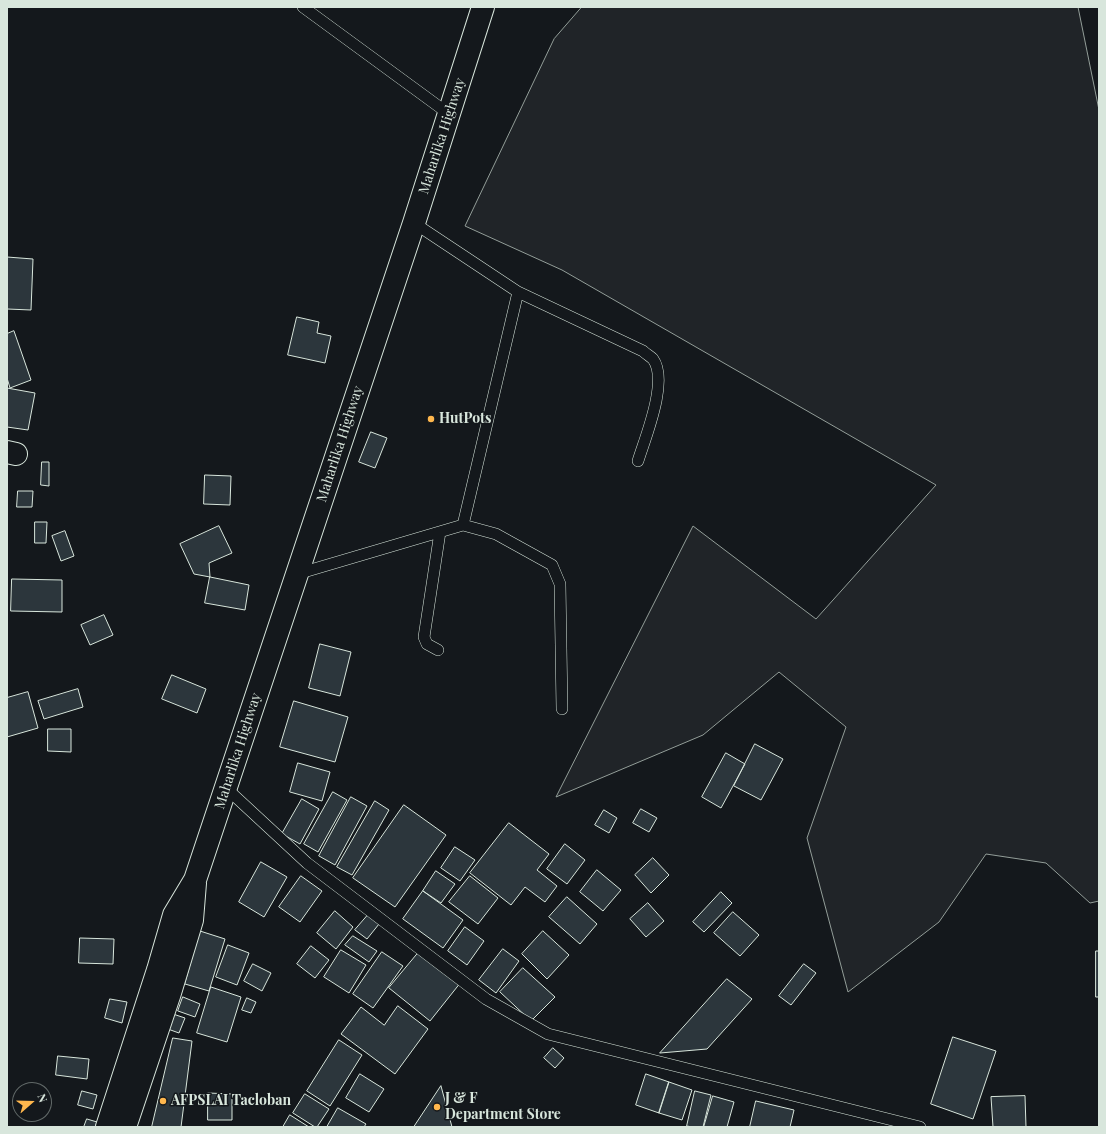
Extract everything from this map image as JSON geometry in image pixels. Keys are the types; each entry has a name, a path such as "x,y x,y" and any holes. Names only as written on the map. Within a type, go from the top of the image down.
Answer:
{"highway":[{"name":"Maharlika Highway","path":"106,1127 158,970 174,915 195,880 226,788 414,223 483,7"},
{"name":"Maharlika Highway","path":"125,1127 169,996 192,920 195,880"}],"lane":[{"path":"302,7 449,114"},
{"path":"414,223 518,292 643,351 653,360 658,375 656,403 638,461"},
{"path":"463,525 518,292"},
{"path":"297,574 463,525 496,534 552,565 560,584 562,709"},
{"path":"438,650 427,644 424,637 440,532"},
{"path":"226,788 307,863 486,999 548,1034 920,1127"}],"shaded area":[{"path":"582,7 1078,7 1099,110 1099,901 1090,903 1046,863 986,854 939,922 848,992 807,838 846,727 779,672 703,735 556,797 693,526 816,619 936,485 562,270 465,226 554,39"}],"building":[{"path":"7,257 33,259 31,310 7,309"},
{"path":"297,317 319,322 317,333 331,336 325,363 288,355"},
{"path":"14,331 31,380 10,388 7,378 7,334"},
{"path":"7,388 35,393 28,430 7,427"},
{"path":"371,432 387,438 375,468 359,462"},
{"path":"42,462 49,462 49,486 41,485"},
{"path":"205,475 231,476 230,505 204,504"},
{"path":"18,491 33,491 32,507 17,507"},
{"path":"35,522 47,522 46,543 35,543"},
{"path":"219,526 232,553 209,563 210,577 194,574 180,544"},
{"path":"65,531 74,556 61,561 52,536"},
{"path":"210,577 249,585 245,610 205,603"},
{"path":"12,579 62,580 62,612 11,611"},
{"path":"104,615 113,635 90,645 81,625"},
{"path":"320,644 351,652 340,696 309,688"},
{"path":"172,675 206,689 197,713 162,699"},
{"path":"78,689 83,707 44,719 38,701"},
{"path":"28,692 38,728 7,737 7,698"},
{"path":"294,701 348,717 335,762 280,747"},
{"path":"48,729 71,729 71,752 48,751"},
{"path":"755,744 783,759 761,800 734,786"},
{"path":"726,753 745,764 721,808 702,797"},
{"path":"298,763 330,772 322,801 290,792"},
{"path":"333,792 347,800 318,852 304,844"},
{"path":"351,797 367,806 335,865 319,856"},
{"path":"302,799 319,809 300,844 282,834"},
{"path":"375,801 389,810 352,875 337,867"},
{"path":"404,805 446,835 395,907 353,878"},
{"path":"641,809 657,818 649,832 633,823"},
{"path":"604,810 617,818 609,833 595,825"},
{"path":"509,823 549,854 537,870 557,886 545,902 525,887 511,905 470,873"},
{"path":"565,844 585,860 567,884 547,869"},
{"path":"455,847 475,860 460,881 441,868"},
{"path":"653,858 669,875 651,893 635,875"},
{"path":"261,862 287,877 264,917 239,902"},
{"path":"597,870 621,890 603,911 580,892"},
{"path":"436,871 455,884 441,903 423,891"},
{"path":"301,876 322,891 300,922 279,907"},
{"path":"470,876 498,898 478,924 449,902"},
{"path":"423,891 463,920 443,948 403,919"},
{"path":"721,892 732,903 704,932 693,922"},
{"path":"567,897 597,924 580,944 549,917"},
{"path":"648,903 664,921 646,937 630,919"},
{"path":"335,911 353,927 336,949 317,933"},
{"path":"733,912 759,935 740,956 714,933"},
{"path":"368,915 379,924 367,939 355,930"},
{"path":"465,927 484,941 467,965 448,951"},
{"path":"200,931 225,939 209,991 185,984"},
{"path":"543,931 569,955 547,979 522,954"},
{"path":"353,936 377,951 369,962 345,945"},
{"path":"80,938 114,939 113,964 79,963"},
{"path":"228,945 249,953 237,985 216,977"},
{"path":"311,946 329,960 315,978 297,964"},
{"path":"503,949 519,961 496,993 479,980"},
{"path":"341,950 366,965 349,993 324,977"},
{"path":"1096,951 1099,951 1099,997 1096,997"},
{"path":"382,952 403,966 373,1008 353,994"},
{"path":"419,952 461,982 430,1021 389,988"},
{"path":"253,964 271,973 262,991 244,981"},
{"path":"804,964 816,973 791,1005 779,996"},
{"path":"523,968 555,997 531,1021 500,992"},
{"path":"727,979 752,999 707,1049 660,1053"},
{"path":"211,987 241,997 227,1042 197,1033"},
{"path":"183,997 200,1004 195,1017 178,1011"},
{"path":"247,998 256,1002 251,1013 242,1010"},
{"path":"110,999 127,1002 122,1023 105,1018"},
{"path":"398,1006 428,1029 395,1074 341,1034 361,1007 384,1025"},
{"path":"170,1013 185,1018 179,1033 165,1028"},
{"path":"953,1037 996,1051 973,1119 931,1104"},
{"path":"173,1038 192,1041 181,1127 152,1127"},
{"path":"339,1040 362,1055 330,1106 307,1091"},
{"path":"553,1048 564,1058 555,1068 544,1058"},
{"path":"58,1056 89,1059 87,1079 56,1075"},
{"path":"360,1074 384,1089 369,1112 346,1098"},
{"path":"646,1074 669,1082 659,1113 636,1105"},
{"path":"669,1082 692,1090 682,1120 659,1113"},
{"name":"J & F Department Store","path":"441,1086 452,1127 414,1127"},
{"path":"82,1091 97,1095 93,1109 78,1105"},
{"path":"695,1091 711,1095 703,1127 687,1126"},
{"path":"208,1093 232,1094 232,1120 208,1120"},
{"path":"305,1094 329,1109 317,1127 293,1113"},
{"path":"713,1096 734,1102 727,1127 704,1127"},
{"path":"1025,1096 1026,1127 993,1127 991,1097"},
{"path":"756,1101 794,1110 790,1127 750,1127"},
{"path":"338,1108 366,1124 364,1127 327,1127"},
{"path":"290,1115 309,1127 283,1127"},
{"path":"87,1119 97,1122 95,1127 84,1127"}],"place":[{"name":"HutPots","path":"431,419"},
{"name":"AFPSLAI Tacloban","path":"163,1101"},
{"name":"J & F Department Store","path":"437,1107"}]}
